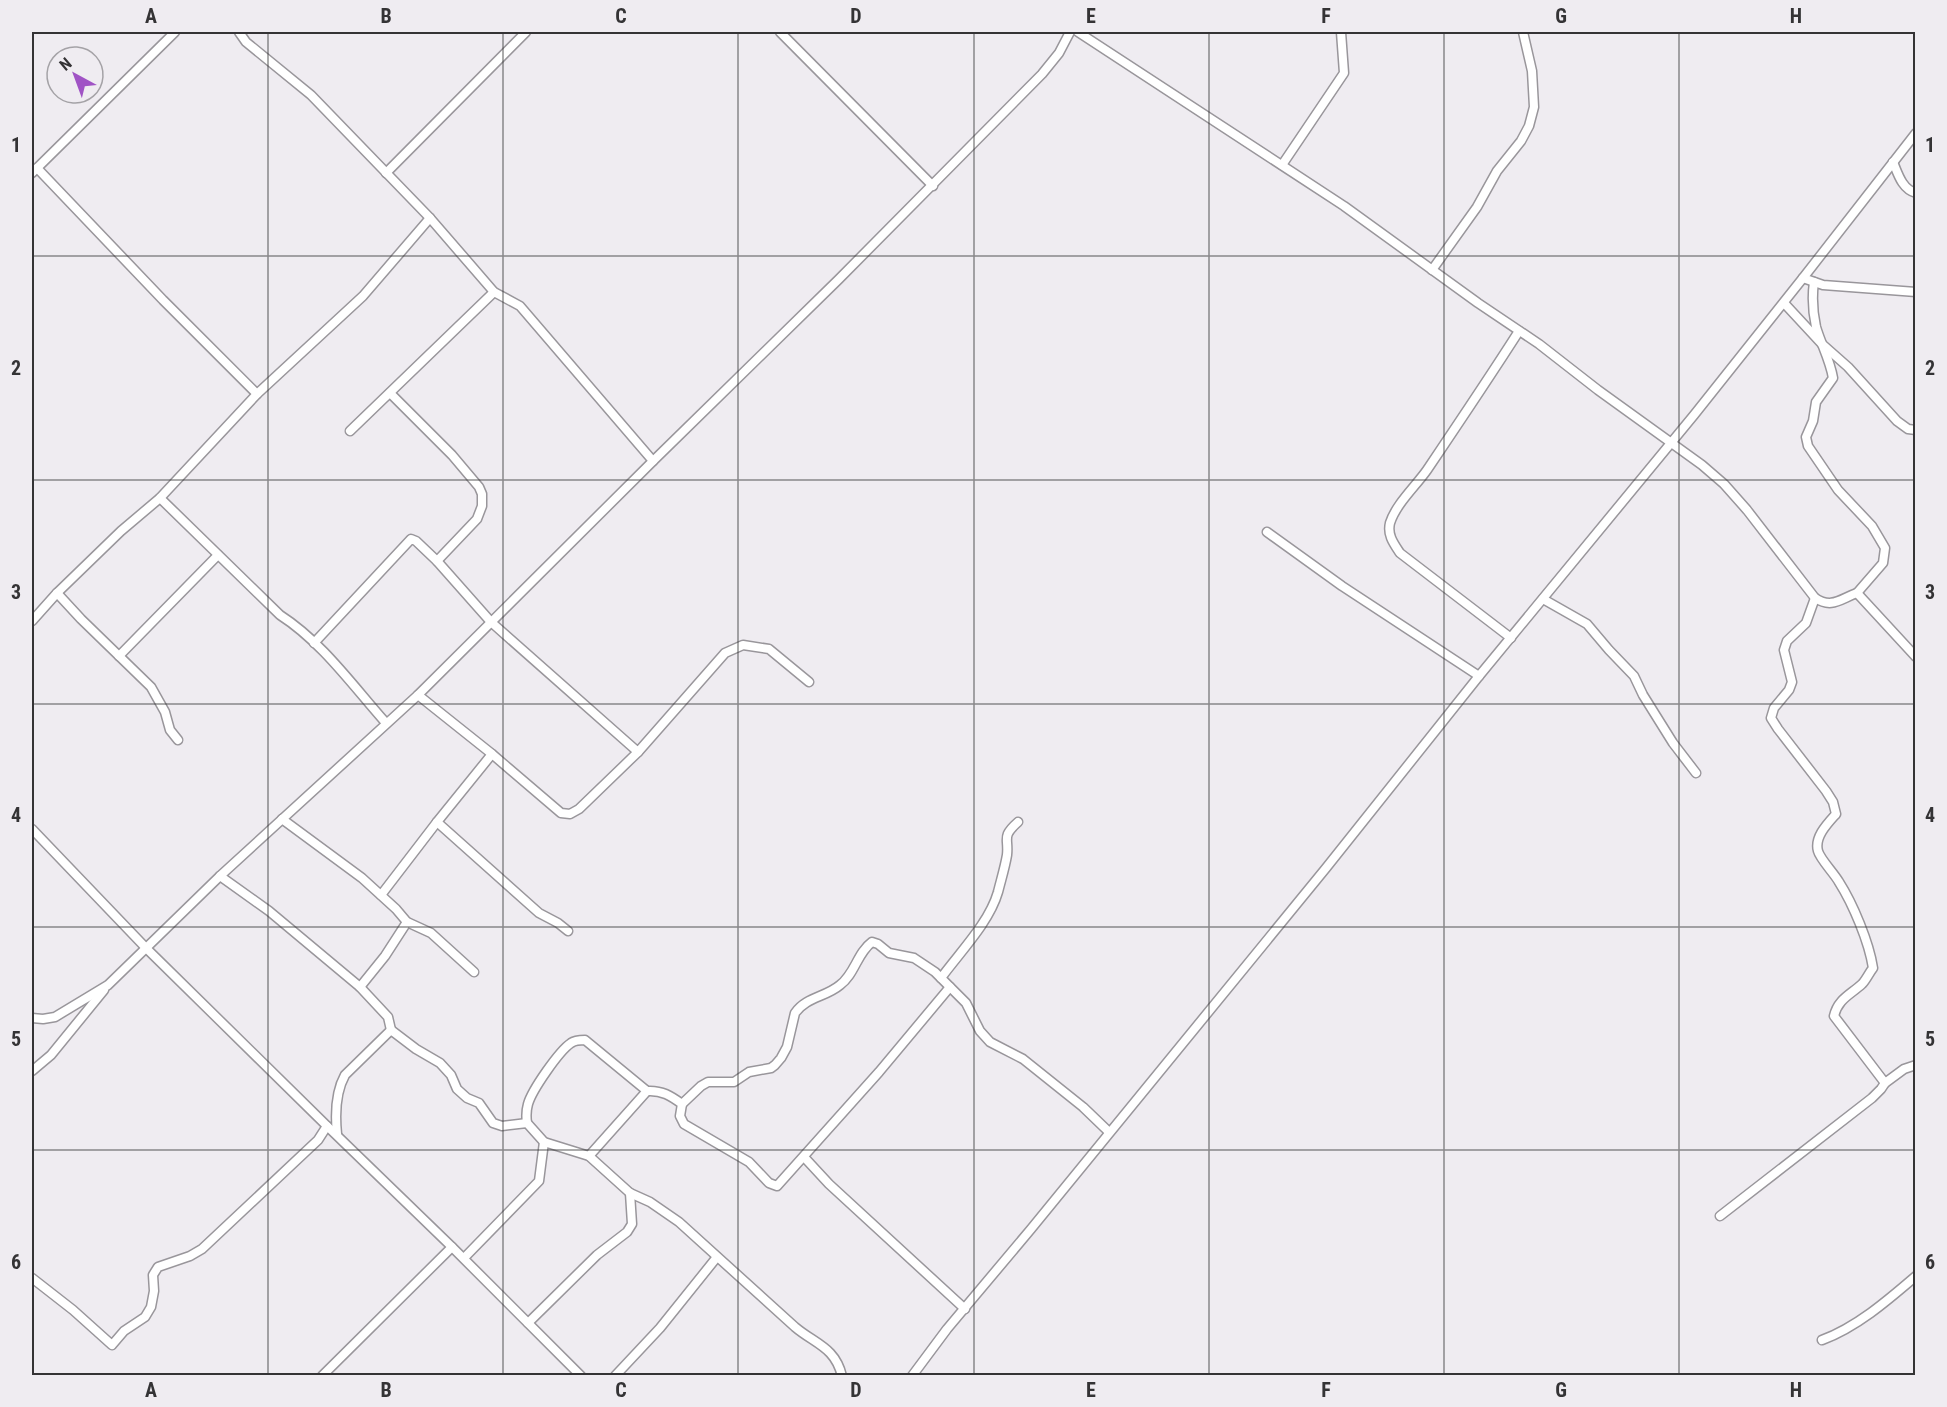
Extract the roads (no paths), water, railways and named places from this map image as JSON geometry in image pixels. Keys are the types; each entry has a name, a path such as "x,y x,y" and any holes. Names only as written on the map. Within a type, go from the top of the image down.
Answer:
{"street":[{"path":"175,32 34,171 257,394"},
{"path":"239,32 246,42 311,95 430,218 494,292 520,306 653,461"},
{"path":"386,173 526,32"},
{"path":"780,32 933,186"},
{"path":"32,1071 59,1046 108,985 220,876 418,695 933,186 1042,74 1059,53 1070,32"},
{"path":"1078,32 1363,219 1519,330 1671,443 1724,484 1815,598 1824,604 1833,603 1857,592 1883,563 1885,548 1872,526 1838,490 1808,446 1806,437 1813,421 1816,402 1833,378 1815,320 1814,282"},
{"path":"1282,165 1344,73 1341,32"},
{"path":"1432,270 1477,207 1497,171 1521,141 1529,126 1534,107 1532,71 1522,32"},
{"path":"912,1376 946,1329 965,1309 1326,868 1479,676 1671,443 1784,303 1916,133"},
{"path":"1893,162 1903,183 1911,193 1916,193"},
{"path":"32,621 57,593 121,531 160,498 257,394 363,296 430,218"},
{"path":"1803,278 1823,285 1916,292"},
{"path":"350,431 494,292"},
{"path":"1784,303 1822,344 1848,367 1897,421 1908,429 1916,430"},
{"path":"1511,638 1400,553 1392,541 1389,529 1390,522 1401,504 1472,405 1519,330"},
{"path":"390,393 452,455 479,487 482,494 482,507 477,519 437,561"},
{"path":"160,498 279,615 315,643 386,723"},
{"path":"1268,532 1342,586 1479,676"},
{"path":"315,643 411,539 437,561 491,622 638,752"},
{"path":"119,656 218,555"},
{"path":"1857,592 1916,657"},
{"path":"57,593 151,687 165,712 170,730 178,740"},
{"path":"1815,598 1806,623 1787,641 1784,650 1792,682 1789,690 1774,708 1771,718 1833,802 1836,814 1823,829 1818,842 1818,851 1844,889 1871,951 1873,968 1863,983 1840,1001 1834,1016 1885,1083"},
{"path":"1543,599 1587,624 1608,650 1634,676 1673,743 1696,773"},
{"path":"418,695 561,813 570,814 579,809 638,752 725,653 743,645 769,649 808,682"},
{"path":"381,895 492,754"},
{"path":"282,819 362,878 407,922 431,933 474,972"},
{"path":"437,822 538,913 558,923 567,931"},
{"path":"941,978 990,912 998,893 1007,852 1005,842 1010,830 1018,822"},
{"path":"32,829 146,948 452,1246 581,1376"},
{"path":"220,876 269,911 360,987 388,1017 391,1030 440,1063 451,1075 457,1089 467,1098 479,1103 493,1123 502,1126 527,1123"},
{"path":"360,987 385,956 407,922"},
{"path":"950,987 879,1072 777,1186 773,1186 749,1162 684,1124 680,1116 682,1104 700,1086 708,1082 734,1082 749,1072 771,1068 775,1065 787,1047 798,1008 841,985 872,942 889,953 920,961 941,978 950,987 966,1003 980,1031 990,1042 1023,1059 1083,1107 1109,1132"},
{"path":"32,1018 55,1017 108,985"},
{"path":"337,1134 335,1115 340,1082 391,1030"},
{"path":"647,1091 596,1048 585,1040 579,1040 571,1043 560,1055 538,1085 528,1101 527,1123 544,1142 589,1156 630,1192 650,1202 679,1222 795,1328 823,1345 837,1359 842,1376"},
{"path":"1720,1216 1872,1098 1885,1083 1904,1069 1916,1065"},
{"path":"589,1156 647,1091 657,1090 682,1104"},
{"path":"32,1278 112,1345 124,1331 145,1317 151,1307 154,1291 153,1275 158,1267 190,1256 202,1249 311,1146 327,1126"},
{"path":"464,1258 539,1181 544,1142"},
{"path":"804,1156 837,1191 965,1309"},
{"path":"528,1323 597,1255 627,1232 632,1224 630,1192"},
{"path":"322,1376 452,1246"},
{"path":"615,1376 660,1328 717,1257"},
{"path":"1822,1340 1840,1333 1860,1320 1916,1276"}]}
